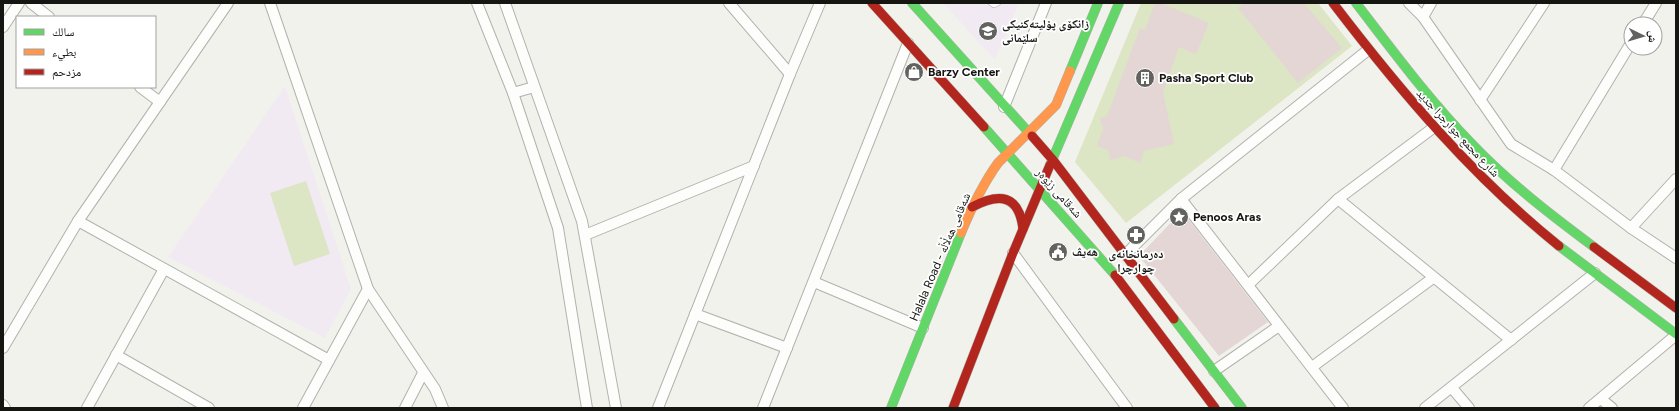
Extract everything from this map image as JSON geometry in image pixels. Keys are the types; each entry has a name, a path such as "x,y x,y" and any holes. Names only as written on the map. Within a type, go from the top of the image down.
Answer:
{"street":[{"path":"3,27 19,3"},
{"path":"31,3 48,16"},
{"path":"3,348 78,222 228,3"},
{"path":"270,3 368,289 435,389 443,408"},
{"path":"477,3 513,93 558,228 587,408"},
{"path":"505,3 582,221 616,408"},
{"path":"729,3 790,74"},
{"path":"658,408 790,74 820,3"},
{"name":"شەقامی زێوەر","path":"872,3 1109,267 1215,408"},
{"name":"شەقامی زێوەر","path":"912,3 1053,160 1242,408"},
{"path":"1004,107 1046,3"},
{"name":"Halala Road - شەقامی هەڵاڵە","path":"891,408 972,207 990,174 1008,153 1029,134 1056,105 1098,3"},
{"path":"953,408 1013,253 1119,3"},
{"name":"شارع مجمع جوارجرا جديد","path":"1333,3 1368,50 1433,128 1493,189 1536,227 1595,274 1676,334"},
{"name":"شارع مجمع جوارجرا جديد","path":"1356,3 1443,112 1492,164 1548,211 1676,308"},
{"path":"1409,3 1423,17 1511,144 1554,170 1631,228 1676,258"},
{"path":"1423,17 1431,3"},
{"path":"1480,100 1544,3"},
{"path":"1648,16 1656,3"},
{"path":"763,408 908,43"},
{"path":"1125,255 1181,199 1368,50"},
{"path":"1554,170 1623,56"},
{"path":"513,93 534,86"},
{"path":"141,88 160,102"},
{"path":"1248,285 1338,199 1433,128"},
{"path":"585,235 754,166"},
{"path":"1631,228 1676,180"},
{"path":"972,207 991,198 1004,198 1016,205 1022,216 1023,229"},
{"path":"1181,199 1343,408"},
{"path":"1338,199 1433,278 1511,340"},
{"path":"78,222 329,360"},
{"path":"1013,253 1127,408"},
{"path":"87,408 164,269"},
{"path":"1425,408 1595,274"},
{"path":"1312,367 1433,278"},
{"path":"814,282 922,328"},
{"path":"303,408 368,289"},
{"path":"695,314 788,348"},
{"path":"1214,371 1279,326"},
{"path":"1589,408 1601,400 1676,334"},
{"path":"116,355 198,405 209,408"},
{"path":"405,408 423,373"},
{"path":"1452,388 1469,408"},
{"path":"1601,400 1612,408"}],"lane":[{"path":"992,3 994,6 998,3"}],"shaded area":[{"name":"زانکۆی پۆلیتەکنیکی سلێمانی","path":"943,3 1019,3 995,60"},
{"path":"285,86 351,289 325,338 168,257"}],"green space":[{"path":"1141,3 1318,3 1352,46 1126,223 1075,162"},
{"path":"306,181 330,254 294,266 270,193"}],"building":[{"name":"Pasha Sport Club","path":"1155,3 1161,3 1209,23 1196,54 1179,47 1163,92 1174,144 1144,151 1140,163 1125,156 1110,160 1108,150 1097,146 1103,129 1100,118 1107,116 1140,28 1145,30"},
{"path":"1244,3 1304,3 1342,48 1298,83 1238,8"},
{"path":"1182,211 1268,322 1219,356 1139,256"}],"traffic: fast":[{"path":"912,3 1032,136"},
{"path":"1070,71 1098,3"},
{"path":"1050,165 1119,3"},
{"path":"1356,3 1426,92 1471,143 1515,185 1594,247"},
{"path":"984,127 1115,275"},
{"path":"891,408 961,233"},
{"path":"1559,246 1676,334"},
{"path":"1174,319 1242,408"}],"traffic: slow":[{"path":"961,233 977,197 992,171 998,163 1056,105 1070,71"}],"traffic: jam":[{"path":"872,3 984,127"},
{"path":"1333,3 1411,101 1439,132 1497,191 1559,246"},
{"path":"1032,136 1053,160 1174,319"},
{"path":"953,408 1013,253 1050,165"},
{"path":"972,207 982,202 991,200 1006,200 1012,203 1017,209 1021,217 1023,229"},
{"path":"1594,247 1676,308"},
{"path":"1115,275 1215,408"}],"place":[{"name":"زانکۆی پۆلیتەکنیکی سلێمانی","path":"988,31"},
{"name":"Barzy Center","path":"914,72"},
{"name":"Pasha Sport Club","path":"1145,78"},
{"name":"Penoos Aras","path":"1179,217"},
{"name":"دەرمانخانەی چوارچرا","path":"1136,235"},
{"name":"ھەیڤ","path":"1058,252"}]}
